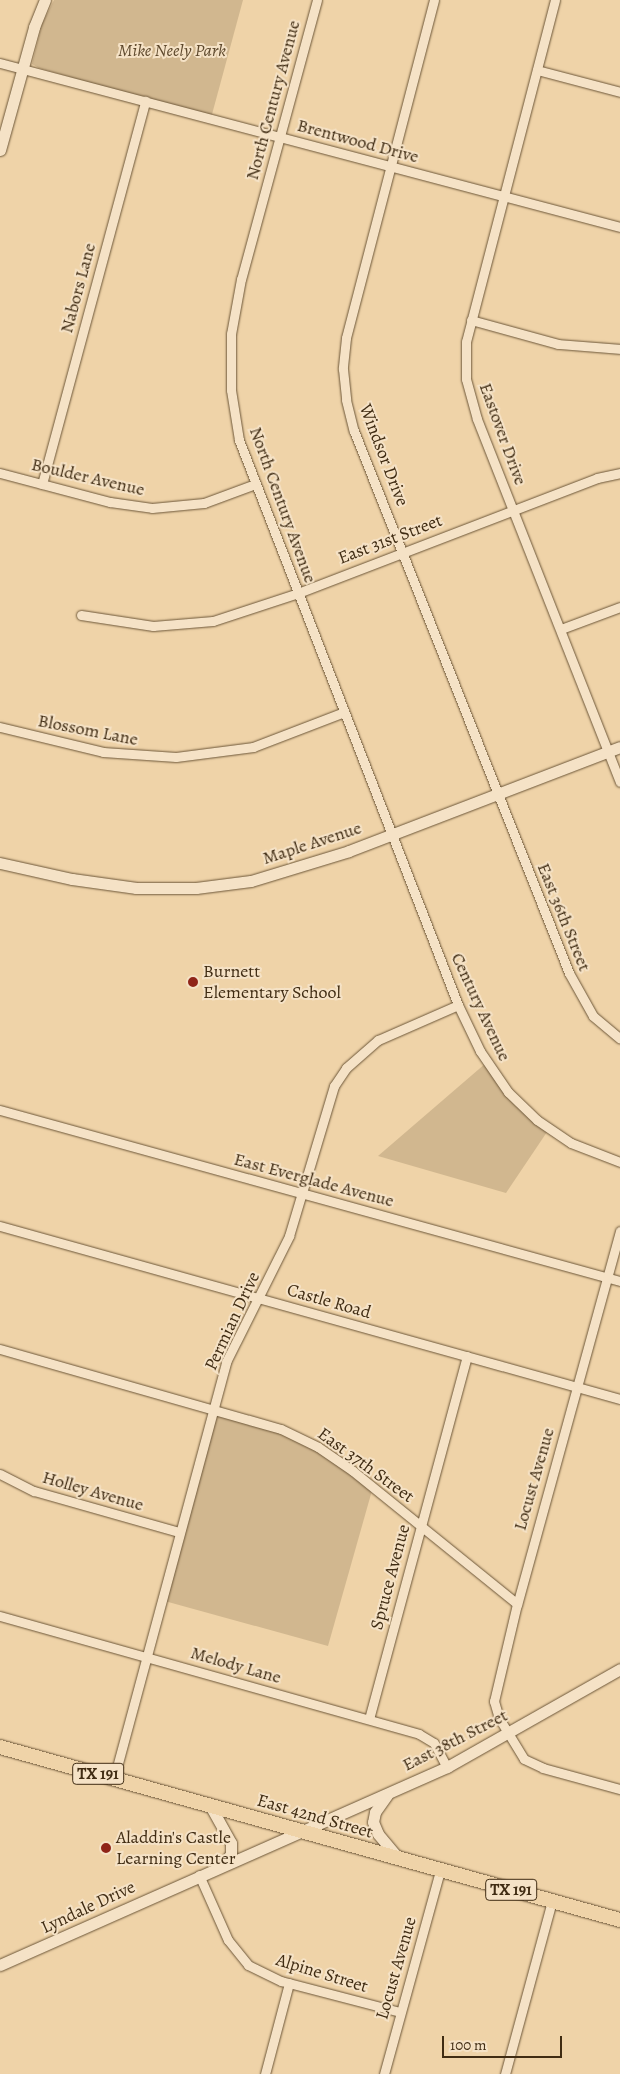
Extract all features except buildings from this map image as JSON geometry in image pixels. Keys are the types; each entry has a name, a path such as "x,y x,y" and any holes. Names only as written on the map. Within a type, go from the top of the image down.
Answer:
{"highway":[{"name":"East 42nd Street","path":"0,1747 302,1833 620,1920"}],"street":[{"path":"0,150 22,69 45,0"},
{"name":"North Century Avenue","path":"317,0 241,280 231,334 231,390 239,440 392,835"},
{"name":"Windsor Drive","path":"434,0 389,165 346,338 343,369 346,400 354,431 404,552 498,793"},
{"name":"Eastover Drive","path":"555,0 471,320 465,361 470,398 620,782"},
{"name":"Brentwood Drive","path":"0,63 389,165 503,198 620,227"},
{"path":"537,70 620,92"},
{"name":"Nabors Lane","path":"42,484 145,101"},
{"path":"471,320 558,344 620,349"},
{"name":"Boulder Avenue","path":"0,473 118,503 169,508 217,499 255,484"},
{"name":"East 31st Street","path":"81,615 153,626 193,625 225,618 298,593 514,509 620,474"},
{"path":"560,629 620,608"},
{"name":"Blossom Lane","path":"0,727 103,752 176,757 253,746 344,712"},
{"name":"Maple Avenue","path":"0,863 105,885 196,888 286,872 392,835 620,747"},
{"name":"East 36th Street","path":"498,793 577,992 593,1016 620,1039"},
{"name":"Century Avenue","path":"392,835 458,1005 487,1063 522,1107 571,1143 620,1162"},
{"name":"Permian Drive","path":"114,1778 226,1362 289,1236 326,1106 346,1068 378,1040 458,1005"},
{"name":"East Everglade Avenue","path":"0,1110 620,1281"},
{"name":"Castle Road","path":"0,1226 620,1399"},
{"name":"Locust Avenue","path":"508,1734 494,1701 517,1604 620,1231"},
{"name":"East 37th Street","path":"0,1349 213,1408 281,1429 318,1447 421,1526 517,1604"},
{"name":"Spruce Avenue","path":"369,1719 467,1356"},
{"name":"Holley Avenue","path":"0,1474 34,1491 180,1532"},
{"name":"Melody Lane","path":"0,1616 369,1719 429,1738 438,1749 447,1767"},
{"name":"East 38th Street","path":"302,1833 447,1767 620,1669"},
{"path":"508,1734 520,1754 533,1764 620,1789"},
{"path":"388,1794 375,1812 373,1822 378,1834 399,1860"},
{"path":"211,1807 231,1843 231,1854 223,1864"},
{"name":"Lyndale Drive","path":"0,1965 223,1864 302,1833"},
{"name":"Locust Avenue","path":"384,2074 440,1870"},
{"name":"Alpine Street","path":"199,1875 228,1940 248,1965 289,1983 400,2012"},
{"path":"505,2074 552,1901"},
{"path":"266,2074 289,1983"}],"green space":[{"name":"Mike Neely Park","path":"54,0 243,0 211,118 39,68 32,64 42,24"},
{"path":"486,1063 549,1129 506,1193 378,1156"},
{"path":"214,1409 318,1447 373,1487 328,1646 161,1600"}],"place":[{"name":"Burnett Elementary School","path":"193,982"},
{"name":"Aladdin's Castle Learning Center","path":"106,1848"}]}
